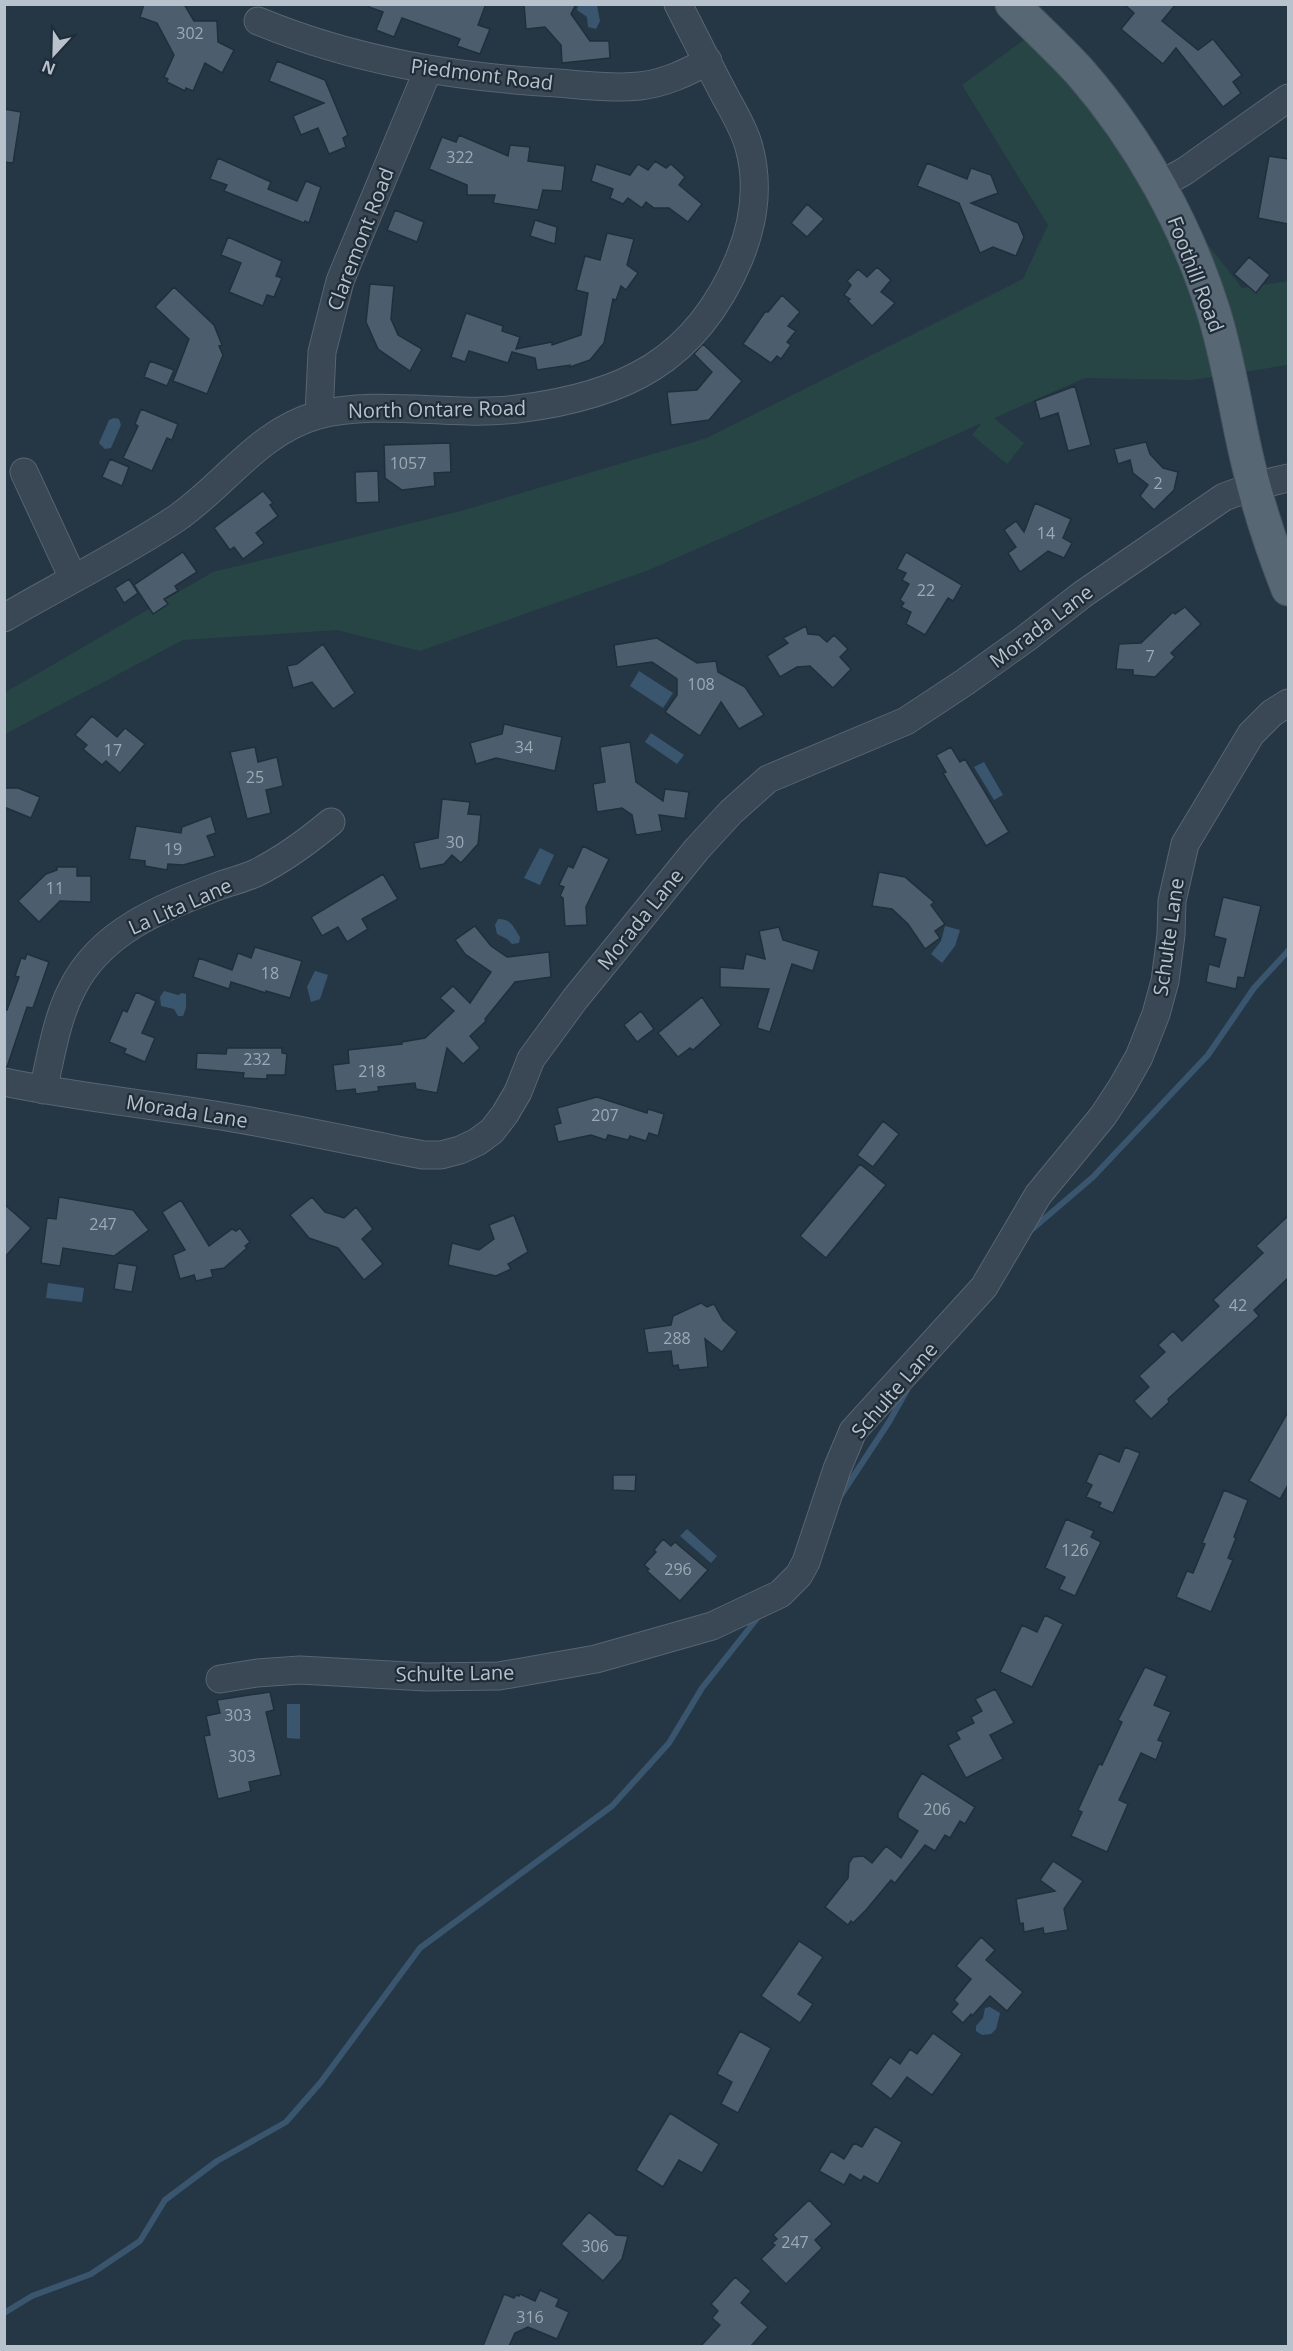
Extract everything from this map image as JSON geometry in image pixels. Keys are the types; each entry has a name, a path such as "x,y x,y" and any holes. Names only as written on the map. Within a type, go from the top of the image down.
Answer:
{"main road":[{"name":"Foothill Road","path":"1012,4 1054,45 1099,96 1158,186 1181,230 1214,313 1254,486 1288,589"}],"street":[{"name":"North Ontare Road","path":"4,618 135,545 180,516 254,450 274,435 296,423 319,415 353,409 480,411 513,410 546,405 600,392 632,380 679,349 698,329 719,300 744,248 753,215 754,170 742,126 678,4"},
{"name":"Piedmont Road","path":"258,21 348,53 428,70 513,81 639,86 680,76 708,61"},
{"name":"Claremont Road","path":"319,415 322,352 340,281 428,70"},
{"path":"1158,186 1185,171 1288,98"},
{"path":"24,472 73,578"},
{"name":"Morada Lane","path":"4,1082 43,1090 232,1118 423,1155 441,1155 460,1150 477,1142 492,1131 518,1092 531,1059 575,999 697,849 731,812 768,779 906,721 965,682 1083,594 1224,497 1254,486 1288,478"},
{"name":"Schulte Lane","path":"220,1679 257,1673 300,1670 426,1677 500,1676 596,1659 712,1626 780,1594 789,1587 799,1575 812,1546 837,1469 853,1431 984,1287 1038,1195 1103,1116 1139,1057 1156,1014 1165,981 1171,935 1172,901 1185,844 1251,734 1272,713 1288,703"},
{"name":"La Lita Lane","path":"43,1090 63,1008 79,978 99,951 117,935 136,923 178,902 253,874 284,858 331,822"}],"green space":[{"path":"1039,29 1242,288 1288,281 1288,365 1192,380 1085,378 994,418 1024,443 1007,464 972,435 982,423 649,570 420,651 337,630 183,640 5,734 4,693 213,572 461,511 707,438 1023,279 1048,225 962,85"}],"water":[{"path":"578,5 597,6 600,21 596,29 588,27 587,17 577,10"},
{"path":"119,419 121,425 111,448 105,449 99,443 109,420"},
{"path":"639,671 673,693 663,708 630,686"},
{"path":"651,733 684,755 677,764 645,742"},
{"path":"984,762 1003,795 994,800 974,767"},
{"path":"540,848 554,855 540,885 524,878"},
{"path":"498,919 512,924 520,937 519,943 512,944 497,934 495,925"},
{"path":"945,926 960,930 955,946 942,963 931,954 941,941"},
{"path":"315,971 328,975 320,999 311,1002 307,987"},
{"path":"164,991 178,995 186,994 186,1008 183,1016 178,1016 174,1009 161,1006 160,997"},
{"path":"48,1283 84,1288 82,1302 46,1298"},
{"path":"687,1529 717,1556 711,1563 680,1536"},
{"path":"287,1704 300,1704 300,1739 287,1738"},
{"path":"990,2007 1000,2013 996,2029 991,2034 982,2035 976,2031 976,2026 983,2018 985,2008"}],"building":[{"path":"144,4 184,4 194,21 217,21 218,42 234,50 222,73 205,63 193,91 186,88 185,91 167,82 168,79 164,77 174,55 157,23 140,17"},
{"path":"369,4 486,4 478,25 490,29 480,54 457,46 460,39 402,18 394,37 376,30 383,12 369,7"},
{"path":"524,4 576,4 571,14 590,41 609,41 610,58 562,63 561,45 545,27 526,29"},
{"path":"1124,4 1176,4 1162,21 1198,50 1213,39 1242,75 1233,82 1241,93 1223,107 1176,48 1163,64 1121,29 1134,13"},
{"path":"277,61 325,80 348,135 343,138 346,147 329,154 318,128 301,135 293,116 324,103 269,81"},
{"path":"4,109 21,112 13,163 4,162"},
{"path":"459,135 508,156 510,145 530,147 528,161 565,166 562,191 543,190 538,210 493,203 495,195 467,195 467,185 429,169 442,137 456,142"},
{"path":"1269,156 1288,159 1288,224 1258,218"},
{"path":"218,158 271,182 268,189 297,201 306,181 321,187 309,223 224,191 227,185 210,179"},
{"path":"655,161 666,168 671,164 685,177 679,185 702,204 688,222 669,208 654,208 646,202 642,208 628,198 623,204 610,198 613,189 591,181 596,164 630,175 638,164 648,170"},
{"path":"927,163 967,179 971,168 991,175 998,193 971,203 1018,223 1024,237 1016,256 993,247 980,253 959,203 917,186"},
{"path":"807,204 824,219 807,237 791,223"},
{"path":"395,210 424,222 417,242 387,230"},
{"path":"535,220 557,227 555,244 530,236"},
{"path":"607,233 634,239 627,265 638,273 626,290 621,286 616,300 613,299 604,343 590,360 570,367 570,365 537,370 535,358 512,352 508,363 469,351 465,362 451,357 466,313 503,326 502,331 520,337 516,349 552,342 552,345 581,335 588,293 576,290 585,256 600,260"},
{"path":"228,237 282,261 276,276 282,278 274,297 267,295 263,306 229,292 241,263 221,255"},
{"path":"1249,257 1270,275 1256,293 1234,274"},
{"path":"877,267 891,280 881,292 895,303 872,326 844,295 851,285 847,281 858,269 867,277"},
{"path":"370,284 394,286 391,319 398,335 422,349 410,371 378,349 366,322"},
{"path":"174,287 214,325 222,345 219,346 223,355 207,394 173,381 189,339 155,307"},
{"path":"782,295 800,312 788,326 796,331 787,342 791,345 781,359 777,356 771,363 743,344 765,312 768,312"},
{"path":"703,344 742,381 709,420 671,425 667,392 697,390 712,372 694,354"},
{"path":"150,361 174,370 167,386 144,377"},
{"path":"1075,386 1091,445 1068,451 1058,413 1040,419 1035,401"},
{"path":"141,409 178,424 172,440 167,438 152,471 123,458 138,426 135,424"},
{"path":"1146,442 1150,454 1163,468 1178,472 1174,490 1154,510 1140,496 1148,485 1133,473 1130,460 1118,464 1114,449"},
{"path":"450,443 451,472 434,473 435,486 402,490 385,478 384,445"},
{"path":"110,459 129,467 122,486 102,477"},
{"path":"378,471 379,502 356,503 355,472"},
{"path":"263,491 273,503 270,505 278,516 256,533 264,543 243,559 234,547 230,550 214,528"},
{"path":"1035,503 1071,519 1063,538 1072,543 1064,558 1048,551 1020,572 1008,553 1016,547 1004,530 1016,521 1024,532"},
{"path":"183,552 197,572 175,586 178,591 164,599 168,604 153,614 134,585"},
{"path":"906,552 962,585 953,601 948,598 925,635 906,624 911,612 901,607 904,603 900,600 909,584 902,580 906,573 897,569"},
{"path":"129,579 138,593 124,603 115,588"},
{"path":"1185,607 1201,624 1171,653 1175,657 1155,677 1133,675 1133,670 1116,669 1119,644 1141,643 1173,612 1175,614"},
{"path":"806,626 808,634 819,635 827,642 834,635 848,649 840,657 851,669 833,688 810,666 797,667 780,677 767,656 788,643 783,638"},
{"path":"657,638 697,663 716,661 718,672 745,687 764,715 739,729 721,702 700,736 665,712 677,695 677,679 652,662 617,667 614,645"},
{"path":"323,644 355,693 333,709 312,682 293,688 287,666 297,664"},
{"path":"92,716 117,737 125,728 145,744 120,773 106,761 102,765 83,749 87,745 75,735"},
{"path":"504,724 562,737 555,771 496,758 476,764 470,743 502,734"},
{"path":"630,742 636,782 663,801 665,789 689,792 685,817 688,819 659,815 662,831 636,835 632,815 622,808 597,812 593,784 605,782 600,747"},
{"path":"255,747 258,762 277,757 283,786 266,790 271,813 247,819 230,752"},
{"path":"951,747 960,762 965,759 1009,832 986,846 943,773 946,772 936,755"},
{"path":"4,788 18,788 40,797 31,818 4,807"},
{"path":"442,799 470,802 468,814 481,815 478,844 461,863 452,855 444,864 420,869 414,843 438,838"},
{"path":"211,816 216,833 207,836 215,856 183,865 168,864 167,870 145,866 145,861 129,859 136,826 181,833 182,827"},
{"path":"583,846 609,859 586,907 587,925 565,926 563,898 560,896 564,887 559,885 568,866 573,868"},
{"path":"57,867 77,867 77,876 91,876 91,902 60,901 39,922 18,901 46,874 57,870"},
{"path":"879,872 905,877 934,902 931,905 945,924 935,931 940,938 925,949 908,924 892,909 872,906"},
{"path":"383,874 398,899 362,919 368,929 347,942 338,927 322,936 311,917"},
{"path":"1223,897 1261,906 1244,978 1238,977 1236,989 1206,982 1209,964 1219,967 1226,939 1214,936"},
{"path":"475,926 491,946 507,957 549,952 551,977 515,982 485,1019 486,1021 470,1036 480,1048 463,1064 447,1048 437,1093 416,1089 415,1083 378,1087 379,1091 356,1094 355,1089 336,1091 333,1065 349,1063 348,1050 402,1044 402,1042 425,1038 454,1011 440,998 453,986 470,1003 491,972 465,954 455,940"},
{"path":"779,927 783,940 819,951 813,971 792,964 770,1032 757,1028 769,989 720,987 720,967 743,969 746,954 765,959 759,931"},
{"path":"255,947 302,961 290,998 231,982 229,989 193,977 199,958 232,970 238,953 251,958"},
{"path":"27,954 49,962 33,1008 27,1007 7,1067 4,1066 4,1009 7,1010 19,977 15,976 21,958 25,959"},
{"path":"136,992 156,1001 142,1033 155,1038 145,1062 124,1053 126,1049 109,1042 123,1010 127,1012"},
{"path":"702,997 721,1025 693,1050 690,1048 678,1057 658,1033"},
{"path":"641,1011 654,1029 637,1042 624,1025"},
{"path":"227,1048 282,1048 282,1053 287,1054 285,1075 267,1075 267,1079 243,1078 244,1073 196,1069 197,1053 226,1054"},
{"path":"597,1097 647,1113 648,1109 664,1114 658,1136 649,1133 646,1141 630,1136 628,1140 608,1135 606,1140 591,1135 558,1142 554,1125 561,1123 557,1108"},
{"path":"883,1121 899,1134 873,1167 857,1155"},
{"path":"860,1164 886,1185 826,1258 800,1236"},
{"path":"59,1197 133,1210 149,1230 114,1256 63,1248 60,1266 41,1263 47,1218 56,1219"},
{"path":"312,1197 325,1212 344,1218 356,1207 373,1229 362,1239 383,1264 364,1280 338,1248 309,1238 290,1215"},
{"path":"181,1200 209,1246 232,1229 236,1231 240,1228 250,1242 245,1246 247,1248 224,1268 211,1270 213,1277 196,1281 194,1275 180,1279 173,1255 185,1250 162,1212"},
{"path":"4,1204 31,1228 4,1258"},
{"path":"514,1215 528,1252 508,1264 511,1269 496,1276 448,1265 452,1243 479,1250 494,1239 489,1225"},
{"path":"1288,1216 1288,1278 1254,1310 1259,1316 1168,1399 1169,1402 1151,1419 1134,1401 1149,1387 1139,1376 1165,1352 1158,1345 1173,1331 1182,1341 1219,1306 1213,1300 1263,1253 1256,1246"},
{"path":"118,1263 137,1266 132,1292 114,1289"},
{"path":"701,1303 707,1307 714,1304 723,1320 737,1332 722,1352 705,1339 708,1367 679,1370 678,1365 673,1366 671,1351 648,1353 644,1329 671,1325 673,1316"},
{"path":"1288,1412 1288,1485 1280,1499 1249,1481"},
{"path":"1125,1447 1140,1453 1113,1513 1099,1507 1101,1503 1086,1497 1092,1485 1086,1482 1099,1453 1119,1462"},
{"path":"613,1475 636,1475 635,1491 613,1490"},
{"path":"1224,1490 1248,1500 1228,1558 1233,1560 1211,1612 1176,1597 1187,1571 1193,1573 1205,1544 1202,1543"},
{"path":"1066,1519 1094,1531 1091,1537 1101,1542 1075,1596 1059,1589 1065,1577 1045,1568"},
{"path":"663,1539 671,1546 675,1542 708,1570 680,1601 647,1571 649,1569 644,1565 656,1552 654,1550"},
{"path":"1045,1615 1063,1624 1032,1687 1000,1672 1022,1625 1037,1632"},
{"path":"1145,1667 1167,1676 1154,1705 1171,1712 1158,1740 1163,1742 1156,1760 1141,1753 1119,1800 1128,1804 1107,1852 1071,1836 1082,1812 1078,1810 1099,1764 1102,1765 1122,1722 1118,1720"},
{"path":"995,1689 1014,1723 990,1735 1003,1759 966,1778 948,1745 960,1739 956,1732 974,1723 971,1717 982,1711 975,1699"},
{"path":"270,1692 274,1710 266,1712 281,1775 249,1782 251,1791 218,1799 204,1736 210,1735 206,1716 220,1713 217,1700"},
{"path":"922,1773 975,1807 965,1824 960,1821 950,1838 945,1835 935,1851 925,1845 895,1883 891,1880 866,1910 848,1925 825,1907 848,1878 849,1863 853,1857 863,1856 872,1863 886,1846 901,1858 918,1831 898,1818 898,1813"},
{"path":"1053,1861 1083,1881 1064,1909 1068,1930 1044,1934 1043,1928 1024,1932 1023,1923 1020,1924 1016,1899 1055,1891 1040,1880"},
{"path":"981,1937 995,1950 986,1960 1023,1992 1007,2011 990,1996 963,2023 951,2012 958,2004 954,2000 971,1979 956,1966"},
{"path":"799,1941 823,1957 798,1994 813,2004 800,2023 761,1996"},
{"path":"740,2031 771,2048 738,2113 721,2104 732,2082 717,2074"},
{"path":"933,2033 962,2054 932,2095 907,2077 891,2099 871,2084 890,2057 900,2064 910,2049 917,2054"},
{"path":"670,2113 719,2144 702,2173 679,2160 663,2187 636,2170"},
{"path":"875,2126 902,2142 878,2184 864,2176 861,2181 850,2174 844,2185 819,2171 831,2151 844,2159 854,2143 862,2147"},
{"path":"809,2200 832,2224 815,2240 822,2248 786,2284 761,2259 775,2245 772,2243 777,2239 773,2235"},
{"path":"589,2212 616,2235 628,2236 622,2259 603,2281 561,2244"},
{"path":"735,2277 751,2291 741,2303 768,2327 751,2346 701,2346 720,2325 712,2318 718,2311 711,2304"},
{"path":"540,2290 559,2299 556,2306 569,2312 557,2339 528,2327 515,2333 509,2346 483,2346 504,2294 514,2298 520,2294 535,2301"}],"waterway":[{"path":"1030,1231 1093,1177 1208,1055 1254,988 1288,951"},
{"path":"839,1498 889,1422 907,1390"},
{"path":"4,2313 32,2296 91,2274 140,2241 165,2200 217,2161 286,2122 321,2082 420,1948 612,1806 669,1743 702,1688 759,1616"}]}
